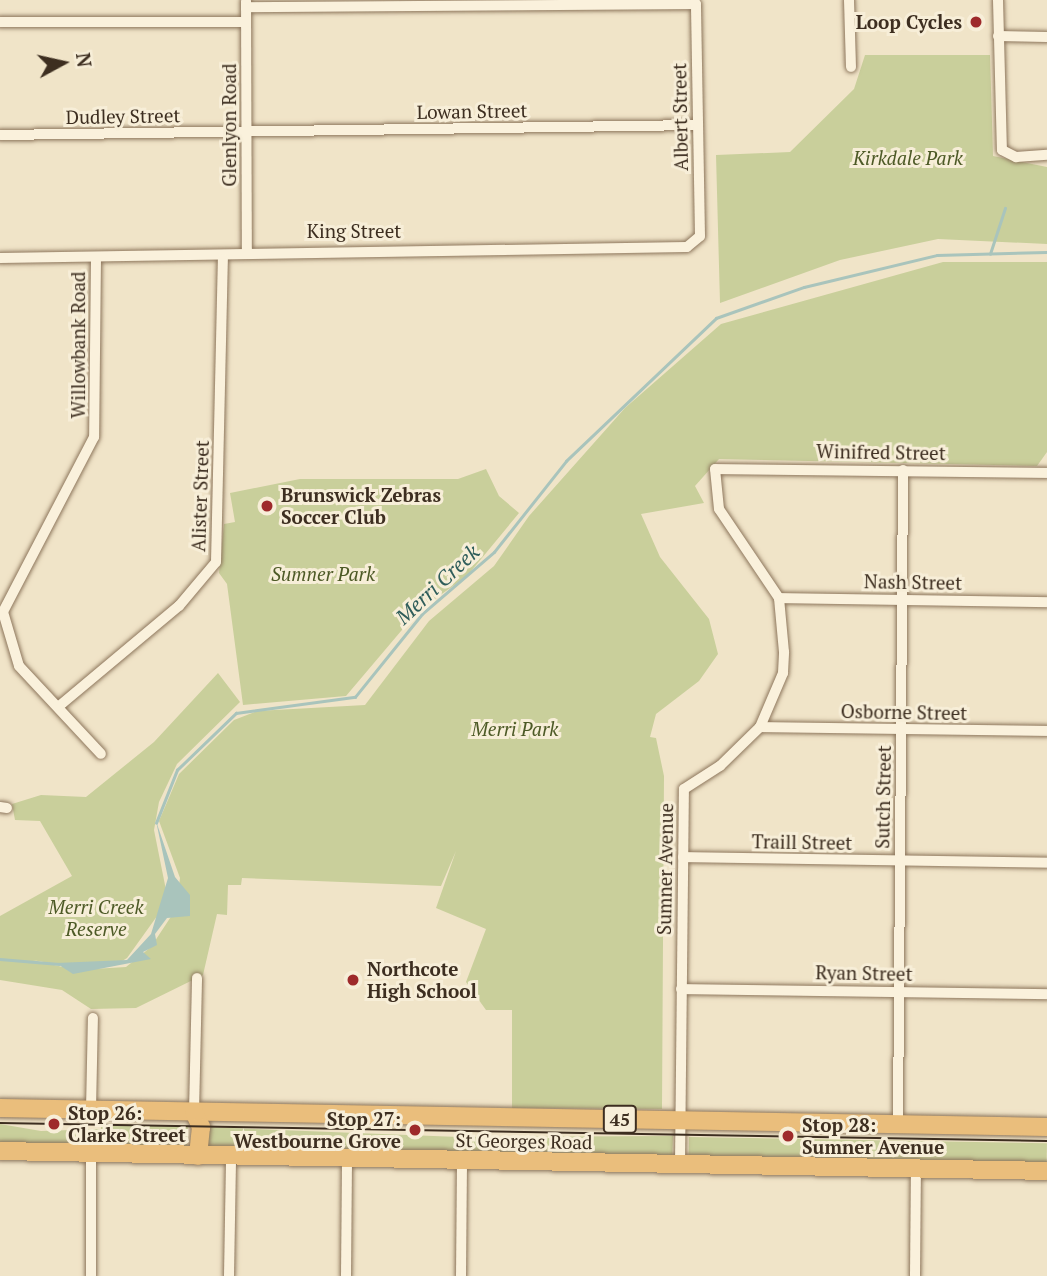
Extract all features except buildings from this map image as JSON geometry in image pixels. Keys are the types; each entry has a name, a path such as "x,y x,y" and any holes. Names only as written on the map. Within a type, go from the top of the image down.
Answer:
{"highway":[{"name":"St Georges Road","path":"0,1108 1047,1127"},
{"path":"194,1112 196,1156"},
{"name":"St Georges Road","path":"0,1151 91,1156 1047,1171"}],"street":[{"path":"849,0 851,67"},
{"path":"998,0 1002,150 1016,157 1047,155"},
{"path":"246,4 585,3"},
{"name":"Albert Street","path":"585,3 696,4 700,230"},
{"name":"Glenlyon Road","path":"246,4 247,250"},
{"path":"0,22 246,22"},
{"path":"998,36 1047,37"},
{"name":"Lowan Street","path":"247,132 698,125"},
{"name":"Dudley Street","path":"0,135 247,132"},
{"name":"King Street","path":"0,258 177,253 223,259 247,250 687,247 700,230"},
{"name":"Willowbank Road","path":"96,257 94,438 1,612 19,666 101,754"},
{"name":"Alister Street","path":"58,707 179,606 216,562 223,259"},
{"name":"Winifred Street","path":"779,598 719,509 715,469 1047,472"},
{"name":"Sutch Street","path":"898,1124 903,470"},
{"name":"Nash Street","path":"779,598 1047,602"},
{"name":"Sumner Avenue","path":"680,1164 685,785 720,766 760,727 783,673 779,598"},
{"name":"Osborne Street","path":"760,727 1047,731"},
{"name":"Traill Street","path":"683,858 1047,863"},
{"path":"194,1112 197,978"},
{"name":"Ryan Street","path":"681,989 1047,994"},
{"path":"91,1110 93,1018"},
{"path":"91,1156 91,1276"},
{"path":"229,1276 231,1157"},
{"path":"346,1276 347,1159"},
{"path":"461,1276 462,1161"},
{"path":"915,1276 916,1169"}],"green space":[{"name":"Kirkdale Park","path":"865,55 990,55 993,156 1047,167 1047,244 938,239 840,260 720,303 716,155 790,152 854,89"},
{"name":"Merri Park","path":"943,262 1047,262 1047,452 1037,466 719,459 695,486 704,503 641,514 660,557 709,619 718,654 699,681 656,714 650,737 656,738 664,776 662,1109 512,1108 512,1010 486,1010 466,982 486,929 436,908 456,851 441,886 242,878 241,885 228,885 227,915 217,914 203,975 136,1008 91,1009 62,990 0,980 0,916 72,876 40,821 15,820 12,804 41,795 86,797 154,742 218,673 240,702 177,764 159,802 154,830 166,890 160,912 127,958 114,966 79,968 32,960 76,970 126,967 151,947 176,909 180,878 159,821 179,774 234,720 257,711 365,705 429,621 494,566 529,516 625,408 721,324"},
{"name":"Sumner Park","path":"486,469 499,496 519,513 467,576 418,611 346,696 243,705 227,584 219,573 224,524 235,522 230,493 300,479 458,479"},
{"path":"0,1124 41,1131 101,1129 101,1124 188,1126 187,1150 27,1148 0,1142"},
{"path":"205,1127 459,1137 673,1136 672,1160 205,1151"},
{"path":"689,1137 1047,1143 1047,1166 689,1160"}],"water":[{"path":"156,821 175,877 190,895 190,916 167,918 155,934 157,945 143,952 151,959 73,974 56,963 127,960 151,934 168,878"}],"waterway":[{"path":"990,254 1005,208"},
{"name":"Merri Creek","path":"156,823 177,770 236,713 355,697 422,614 494,552 566,461 716,318 804,287 937,255 1047,252"},
{"name":"Merri Creek","path":"0,959 59,964"}],"tram line":[{"path":"0,1123 1047,1141"}],"place":[{"name":"Loop Cycles","path":"976,22"},
{"name":"Brunswick Zebras Soccer Club","path":"267,506"},
{"name":"Northcote High School","path":"353,980"},
{"name":"Stop 26: Clarke Street","path":"54,1124"},
{"name":"Stop 27: Westbourne Grove","path":"415,1130"},
{"name":"Stop 28: Sumner Avenue","path":"788,1136"}],"park label":[{"name":"Merri Creek Reserve","path":"96,918"}]}
